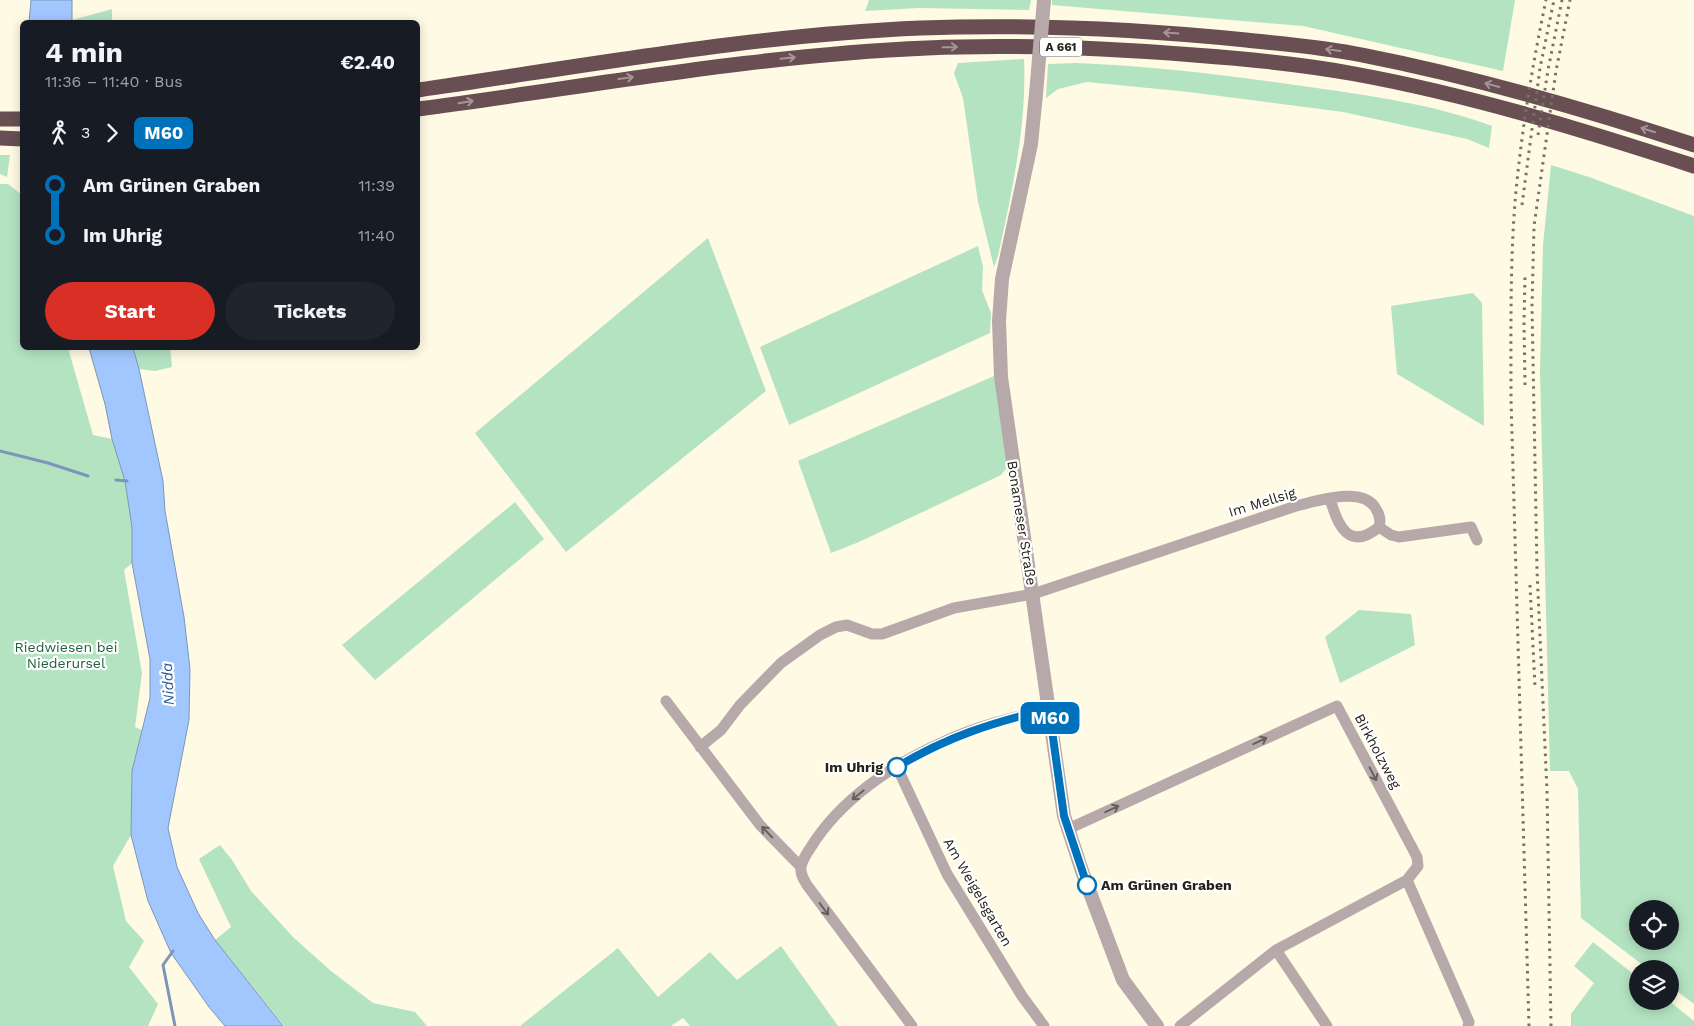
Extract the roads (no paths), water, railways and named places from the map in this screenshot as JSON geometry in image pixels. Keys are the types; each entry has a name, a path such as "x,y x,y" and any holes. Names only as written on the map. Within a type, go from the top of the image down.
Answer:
{"highway":[{"name":"A 661","path":"420,90 679,51 808,36 919,28 1008,26 1086,28 1214,37 1360,54 1484,83 1571,106 1694,145"},
{"name":"A 661","path":"420,109 688,70 805,56 927,48 997,46 1082,48 1214,56 1314,67 1357,74 1483,103 1586,130 1694,166"}],"street":[{"name":"Bonameser Straße","path":"1044,0 1031,144 1006,260 998,320 1001,376 1062,805 1068,829 1123,980 1137,1001 1158,1026"},
{"name":"Im Mellsig","path":"700,748 721,730 740,704 781,664 820,635 836,627 847,625 872,634 882,634 954,608 1033,594 1280,511 1330,498 1350,496 1368,499 1373,503 1381,520 1379,527"},
{"path":"1330,498 1341,529 1348,535 1364,536 1379,527 1391,535 1399,537 1471,527 1477,540"},
{"path":"666,701 760,825 801,867"},
{"name":"Birkholzweg","path":"1068,829 1337,706 1417,857 1418,866 1407,880"},
{"path":"912,1026 807,885 801,874 801,867 806,854 827,824 858,794 922,752 962,734 1011,718 1049,709"},
{"name":"Am Weigelsgarten","path":"897,767 947,874 1022,996 1044,1026"},
{"path":"1180,1026 1276,950 1407,880 1468,1024"},
{"path":"1276,950 1327,1026"}],"water":[{"path":"31,0 72,0 72,20 29,20"},
{"name":"Nidda","path":"90,350 134,350 163,481 165,511 184,617 190,669 189,720 168,828 177,867 198,913 215,940 283,1026 225,1026 209,1007 171,953 148,901 131,835 132,771 150,698 150,659 132,563 132,527 125,481 112,439 105,404"}],"waterway":[{"path":"0,451 48,463 88,476"},
{"path":"116,480 127,481"},
{"path":"173,951 163,965 175,1026"}],"railway":[{"path":"1529,1026 1511,399 1511,300 1513,226 1520,151 1546,0"},
{"path":"1522,205 1540,68 1554,0"},
{"path":"1538,135 1548,70 1562,0"},
{"path":"1551,1026 1547,791 1537,570 1532,306 1534,226 1556,71 1570,0"},
{"path":"1525,277 1525,385"},
{"path":"1530,585 1535,687"}],"place":[{"name":"Im Uhrig","path":"897,767"},
{"name":"Am Grünen Graben","path":"1087,885"}],"park label":[{"name":"Riedwiesen bei Niederursel","path":"66,656"}]}
